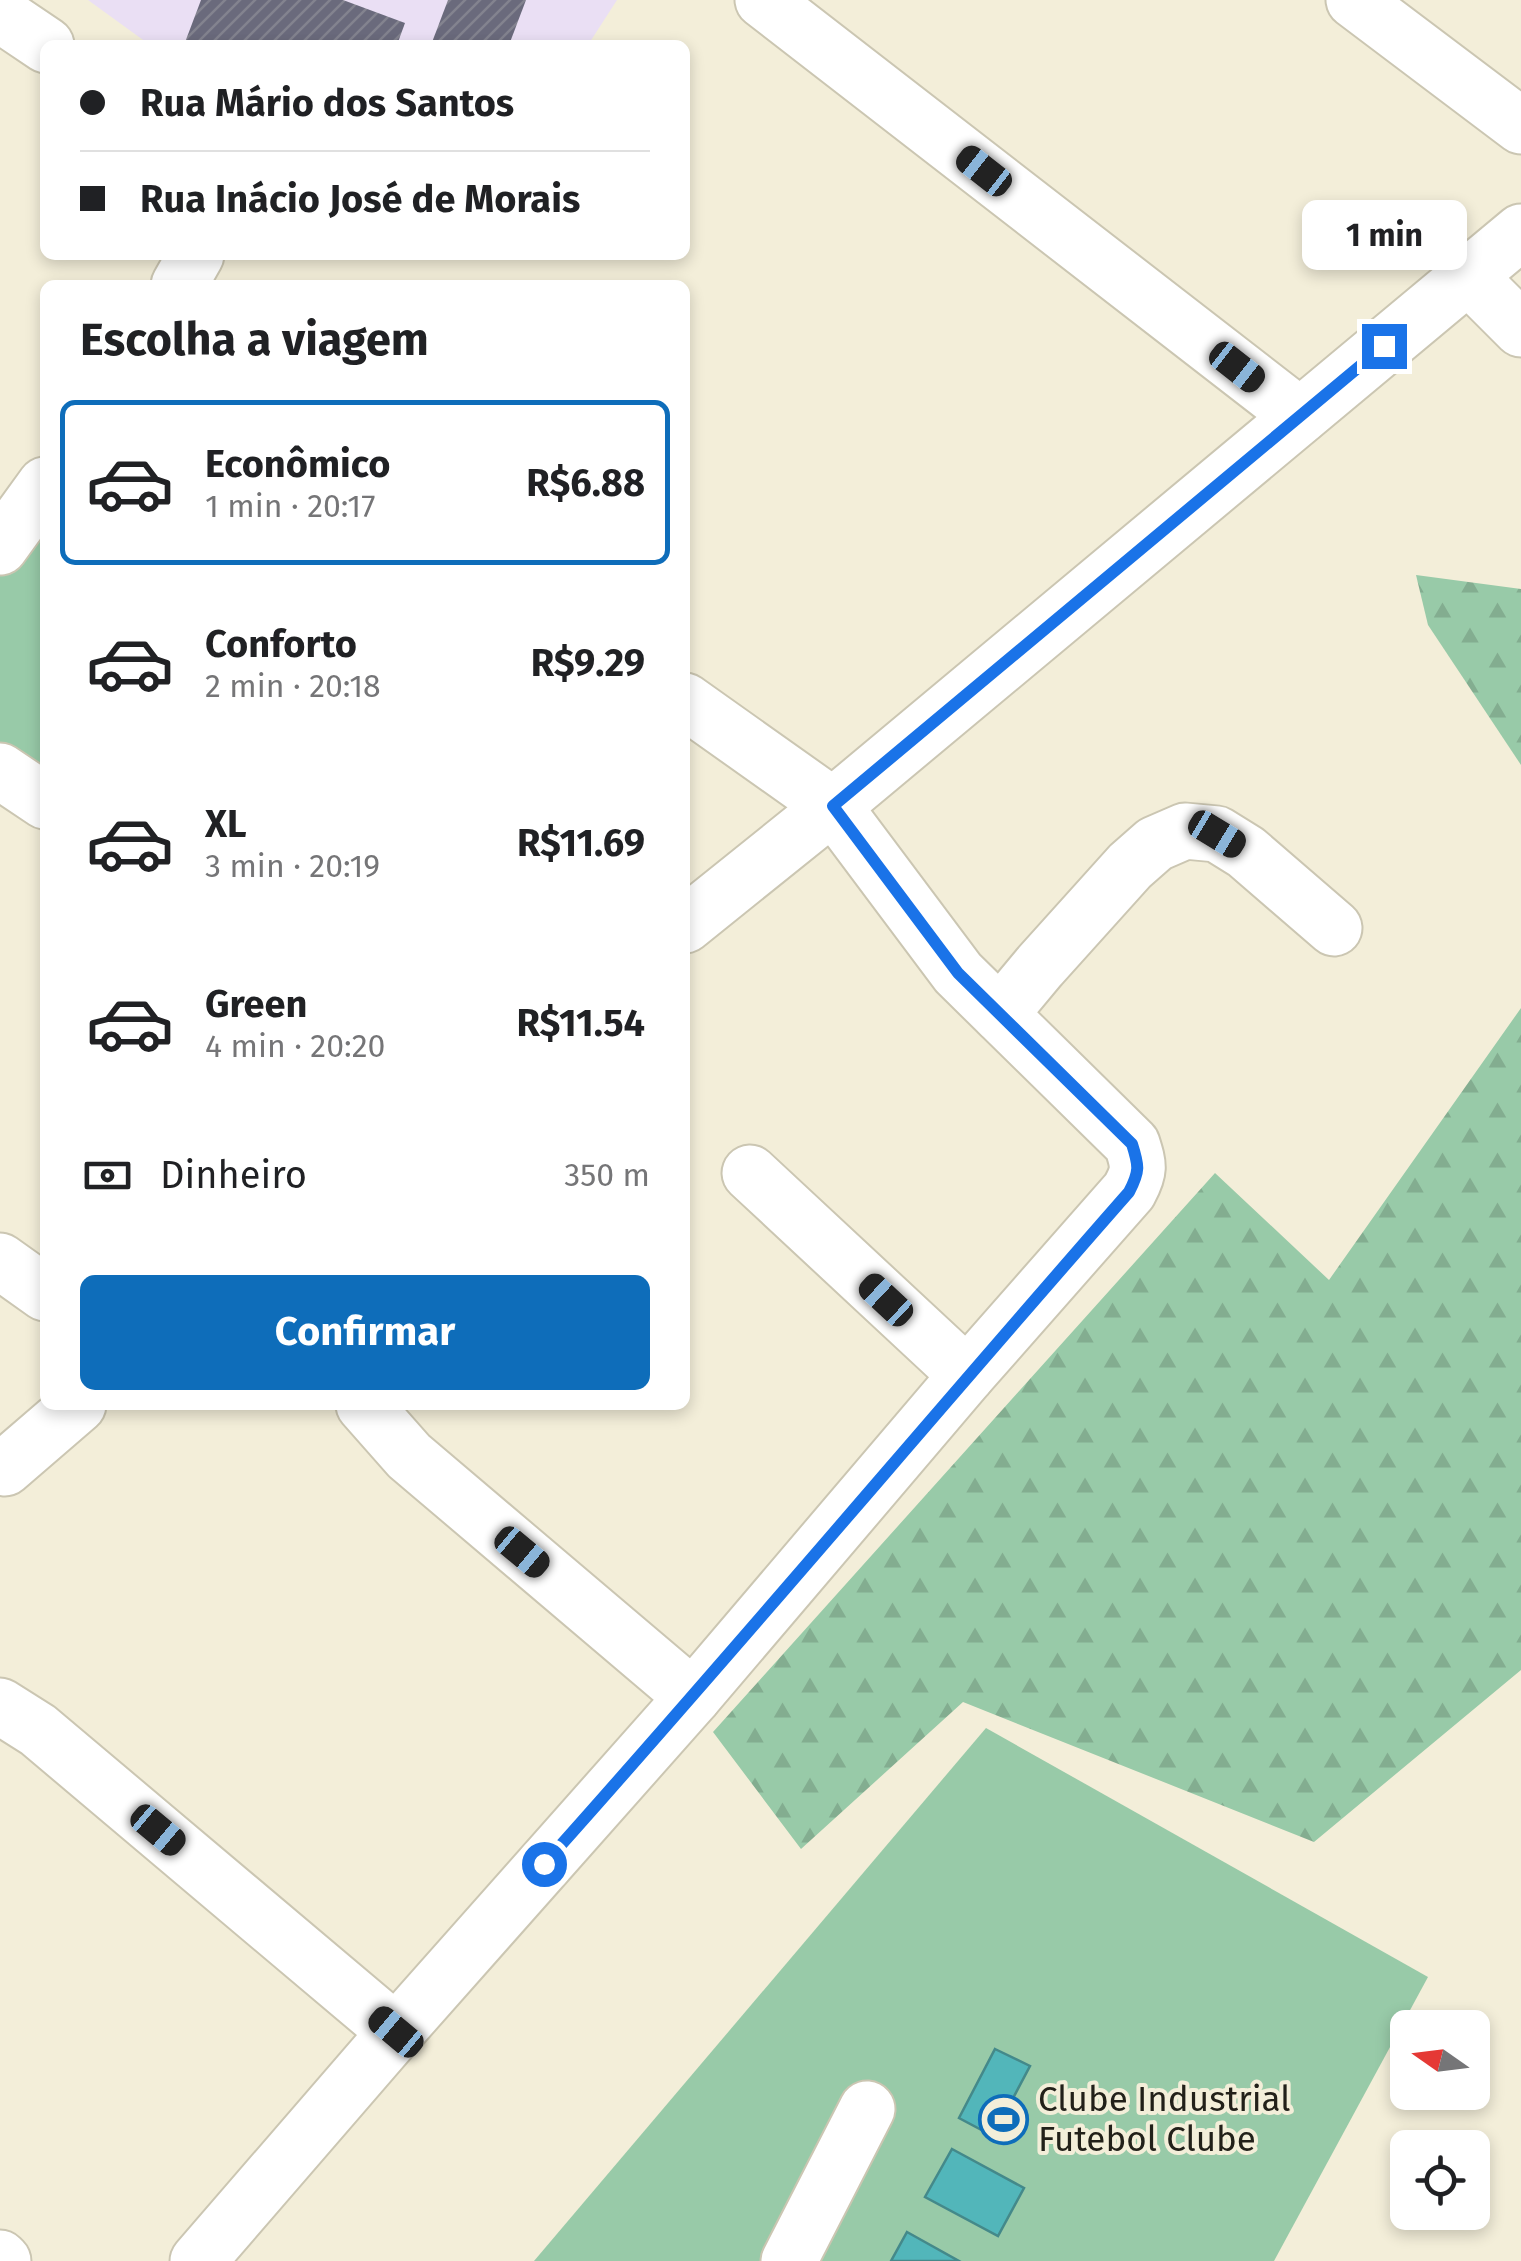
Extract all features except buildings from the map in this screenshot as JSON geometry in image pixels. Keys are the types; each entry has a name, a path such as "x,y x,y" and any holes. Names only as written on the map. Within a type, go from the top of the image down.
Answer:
{"street":[{"path":"763,0 1300,416"},
{"path":"1354,0 1521,126"},
{"path":"0,14 40,41"},
{"path":"690,921 1521,232"},
{"path":"1468,276 1521,330"},
{"path":"198,2261 693,1698 967,1375 1129,1192 1137,1176 1139,1164 1132,1144 958,973 833,806 690,705"},
{"path":"0,770 40,798"},
{"path":"1000,1014 1130,866 1155,844 1185,831 1217,834 1246,852 1334,928"},
{"path":"750,1173 967,1375"},
{"path":"0,1262 40,1290"},
{"path":"5,1468 72,1410"},
{"path":"368,1410 409,1456 693,1698"},
{"path":"0,1706 38,1730 396,2032"},
{"path":"789,2261 867,2110"}],"shaded area":[{"path":"88,0 617,0 591,40 143,40"}],"green space":[{"path":"40,511 40,785 0,757 0,566"},
{"path":"1416,575 1521,589 1521,765 1428,625"},
{"path":"1521,1008 1521,1670 1314,1842 963,1702 801,1849 713,1732 1215,1173 1329,1280"},
{"name":"Clube Industrial Futebol Clube","path":"986,1728 1428,1977 1410,2010 1390,2010 1390,2047 1274,2261 534,2261"}],"water":[{"path":"995,2049 1030,2066 993,2136 959,2118"},
{"path":"952,2149 1024,2188 998,2236 925,2197"},
{"path":"907,2232 959,2261 891,2261"}],"place":[{"name":"Clube Industrial Futebol Clube","path":"1003,2119"}],"route":[{"path":"544,1864 693,1698 967,1375 1129,1192 1137,1176 1139,1164 1132,1144 958,973 833,806 1384,346"}]}
